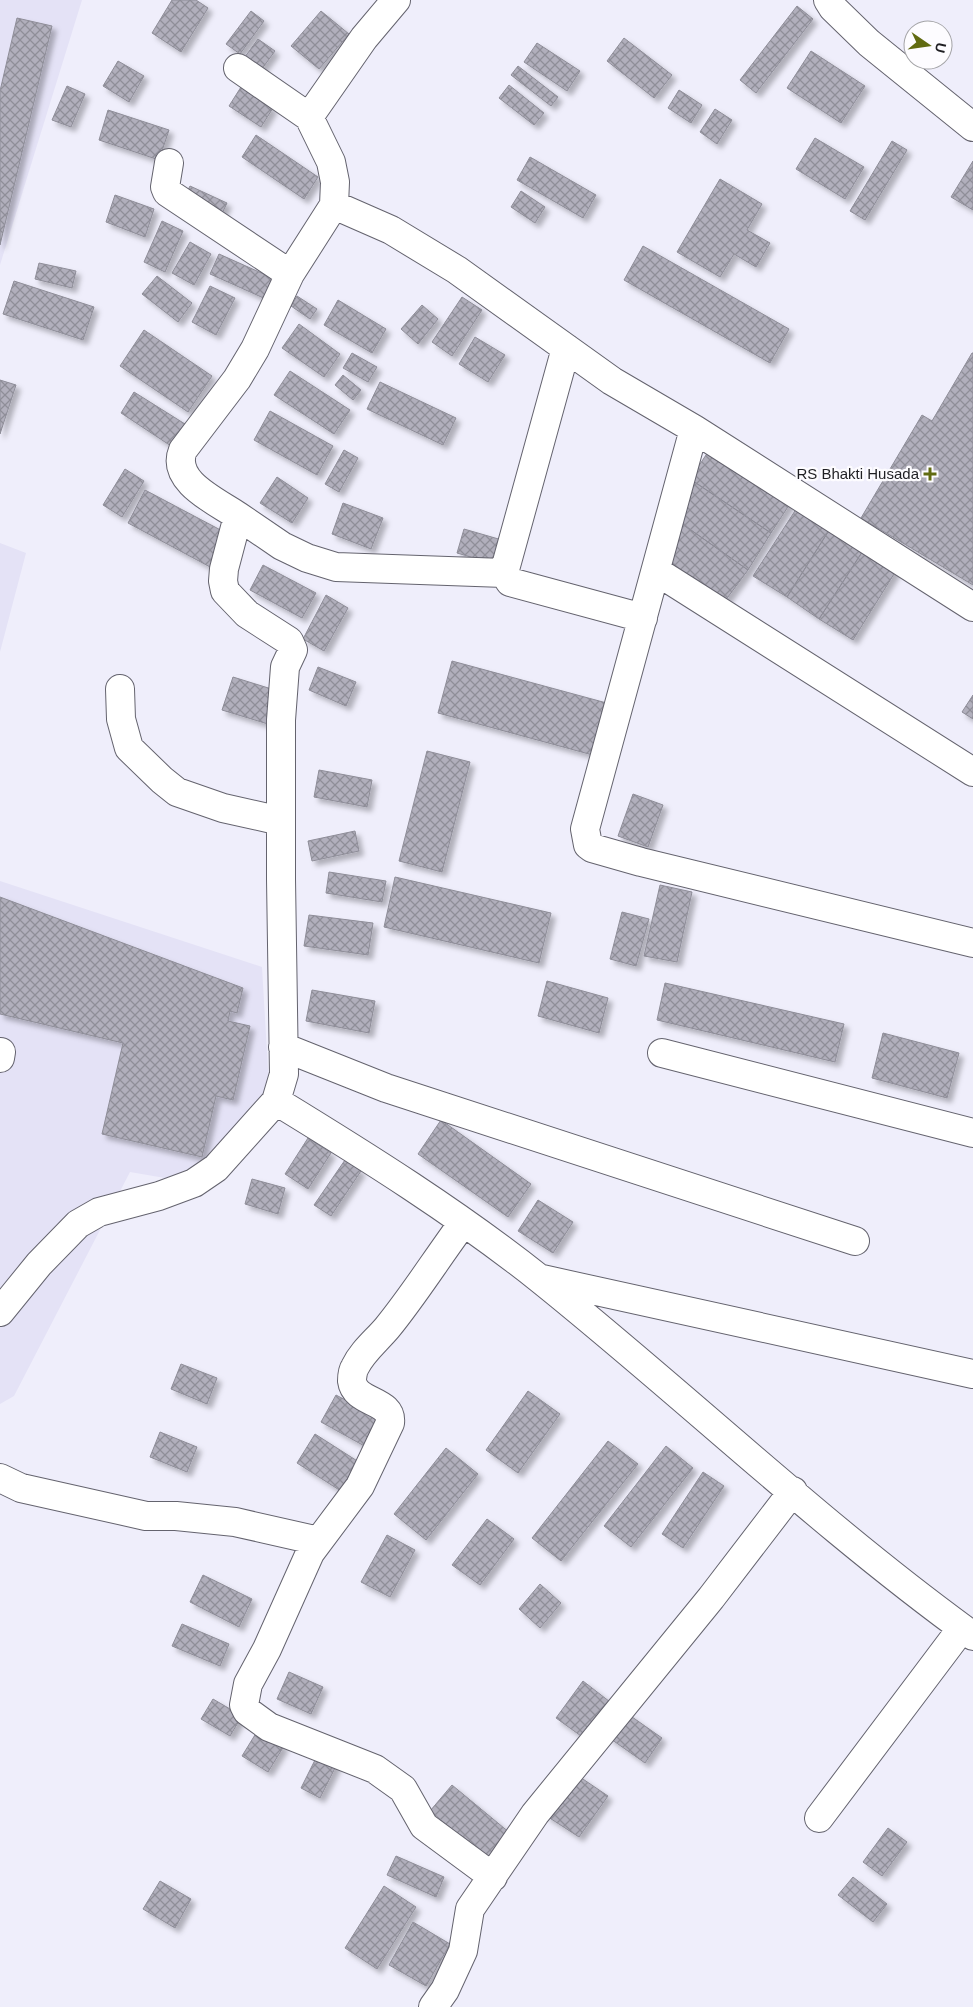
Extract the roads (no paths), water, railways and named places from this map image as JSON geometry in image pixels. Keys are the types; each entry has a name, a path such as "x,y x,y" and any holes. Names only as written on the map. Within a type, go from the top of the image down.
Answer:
{"street":[{"path":"309,118 364,38 396,0"},
{"path":"828,0 833,8 868,43 973,126"},
{"path":"238,68 309,118 331,162 335,182 334,206 290,274 246,364 219,404 183,450 179,460 183,475 204,493 282,546 308,558 336,567 504,574"},
{"path":"169,163 165,187 167,192 290,274"},
{"path":"334,206 390,230 457,270 612,381 694,429 973,608"},
{"path":"504,574 566,348"},
{"path":"694,429 585,829 588,845 592,848 641,862 973,943"},
{"path":"0,1312 56,1244 78,1224 99,1212 159,1196 194,1183 216,1168 276,1101 284,1074 281,720 285,668 292,645 284,636 247,614 225,592 223,581 224,569 238,516"},
{"path":"656,571 973,772"},
{"path":"504,574 510,582 643,618"},
{"path":"120,689 121,719 129,748 162,780 177,792 223,808 281,821"},
{"path":"283,1047 386,1088 854,1241"},
{"path":"662,1053 973,1133"},
{"path":"276,1101 396,1175 538,1278 793,1491 967,1632 819,1818"},
{"path":"463,1223 386,1329 354,1368 352,1380 354,1389 360,1395 386,1408 391,1417 390,1422 360,1486 310,1553 267,1649 248,1684 244,1705 247,1711 270,1727 376,1769 403,1789 424,1826 493,1877"},
{"path":"538,1278 973,1374"},
{"path":"0,1478 21,1488 146,1516 176,1516 235,1522 319,1541"},
{"path":"433,2007 444,1990 463,1951 470,1910 536,1814 711,1598 793,1491"}],"place":[{"name":"RS Bhakti Husada","path":"930,474"}]}
